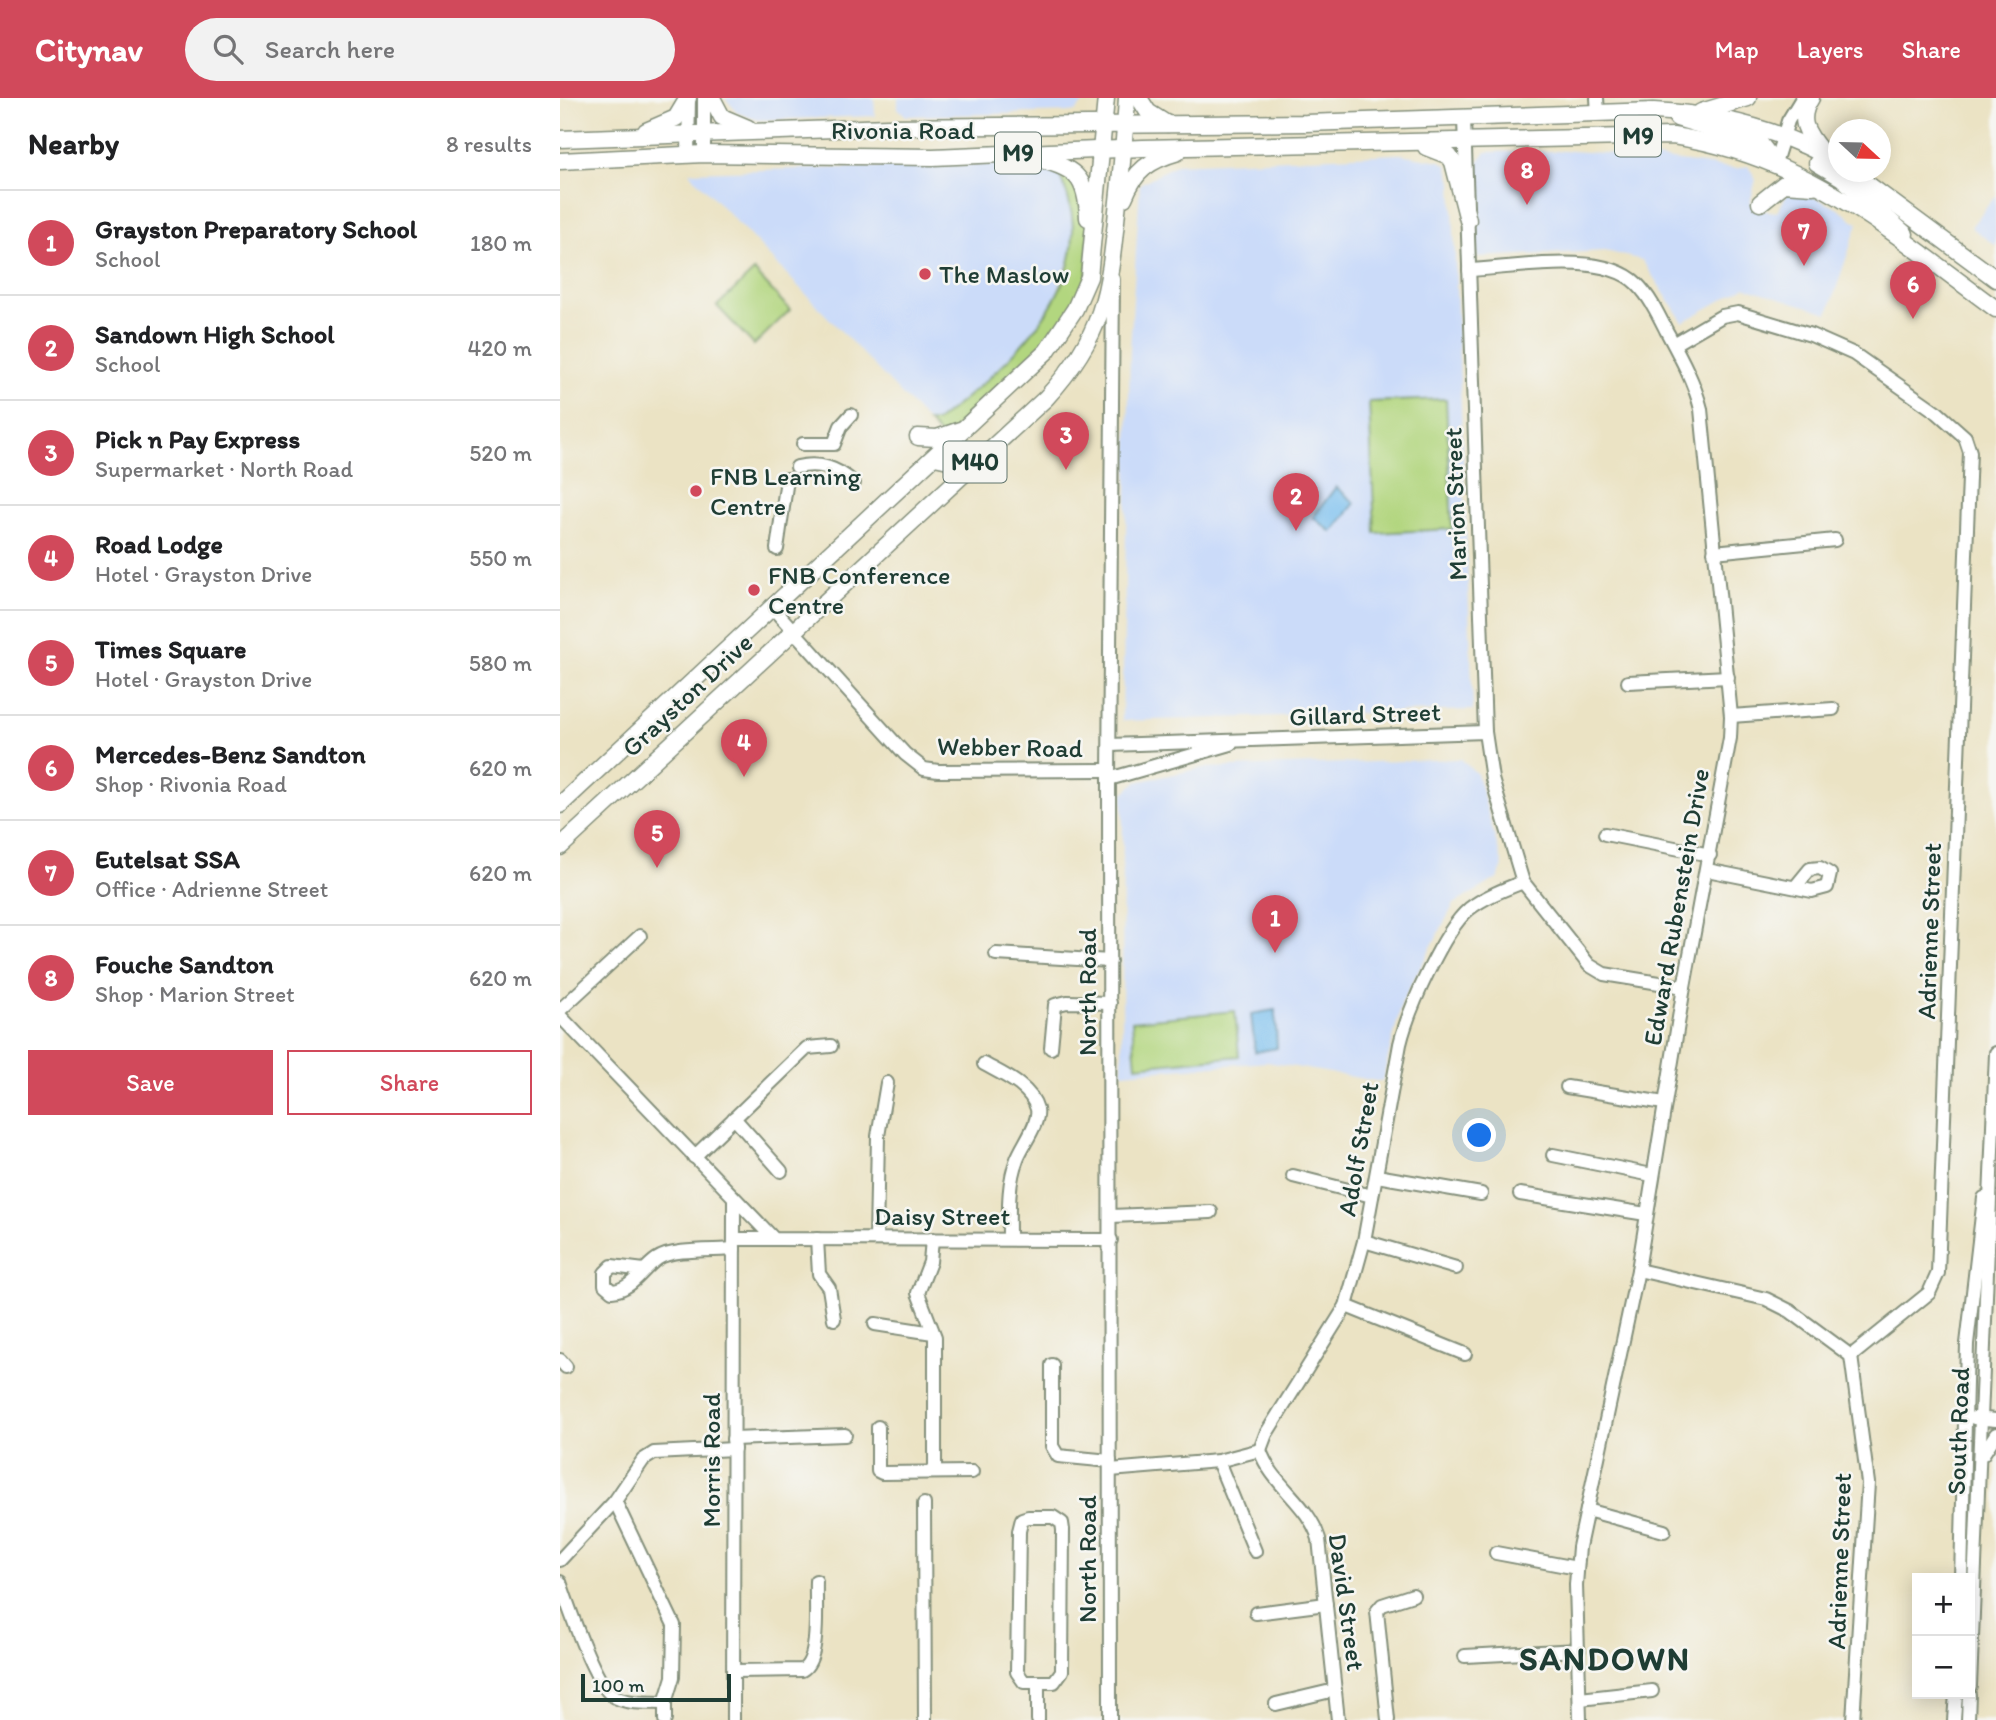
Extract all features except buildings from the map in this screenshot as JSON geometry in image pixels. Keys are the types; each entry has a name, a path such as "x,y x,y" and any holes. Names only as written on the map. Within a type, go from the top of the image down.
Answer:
{"main road":[{"path":"634,136 676,118 688,98"},
{"path":"712,98 716,109 730,123 764,130"},
{"name":"Grayston Drive","path":"560,805 1048,351 1076,309 1089,277 1106,98"},
{"name":"Grayston Drive","path":"560,848 1046,398 1077,360 1102,311 1113,265 1127,98"},
{"path":"1139,98 1148,112 1169,125"},
{"path":"1698,113 1748,98"},
{"path":"1811,98 1804,109 1803,122 1823,154"},
{"name":"Rivonia Road","path":"560,139 764,130 1464,119 1598,106 1698,113 1783,136 1828,157"},
{"path":"1654,111 1759,142 1775,163"},
{"name":"Rivonia Road","path":"560,161 696,154 889,157 1201,146 1466,143 1673,136 1733,147 1775,163 1832,191 1926,256 1996,309"},
{"path":"1783,136 1798,152 1842,178 1880,209 1926,256"},
{"path":"1416,144 1449,156 1453,162 1468,220"},
{"path":"1116,226 1129,184 1140,169 1166,156 1201,146"},
{"path":"1018,153 1063,166 1080,179 1087,198 1089,277"},
{"path":"1865,182 1996,279"},
{"path":"1760,204 1784,184 1808,184 1832,191"},
{"path":"918,437 937,438 971,425"},
{"path":"935,457 953,461 986,452"}],"street":[{"path":"688,98 696,133 696,154"},
{"path":"696,133 704,98"},
{"path":"1775,163 1783,136 1802,98"},
{"name":"Marion Street","path":"1464,119 1485,732 1492,779 1523,882"},
{"name":"Edward Rubenstein Drive","path":"1469,270 1575,264 1612,268 1636,282 1649,298 1692,380 1701,409 1731,716 1710,855 1684,987 1638,1270 1577,1568 1580,1720"},
{"name":"North Road","path":"1110,1720 1109,775 1114,449 1113,265"},
{"name":"Adrienne Street","path":"1674,344 1722,316 1738,313 1837,345 1955,426 1965,437 1970,452 1938,1273 1929,1293 1851,1356 1868,1483 1853,1720"},
{"path":"803,444 834,444 841,426 851,415"},
{"path":"797,467 826,467 840,472 854,483"},
{"path":"777,549 787,479"},
{"path":"1714,552 1835,540"},
{"name":"Webber Road","path":"771,606 905,754 924,769 1109,775"},
{"path":"1628,682 1728,677"},
{"path":"1731,716 1833,709"},
{"name":"Gillard Street","path":"1110,745 1485,732"},
{"name":"Gillard Street","path":"1109,775 1245,740"},
{"path":"1605,834 1710,855"},
{"path":"1707,870 1796,886"},
{"path":"1523,882 1597,971 1684,987"},
{"name":"Adolf Street","path":"1260,1450 1266,1434 1346,1306 1364,1241 1400,1044 1413,1003 1462,917 1499,892 1523,882"},
{"path":"560,1010 640,936"},
{"path":"996,954 1110,961"},
{"path":"1051,1048 1055,1005 1067,1002 1110,1003"},
{"path":"560,1016 734,1201 774,1239"},
{"path":"695,1157 807,1048 831,1046"},
{"name":"South Road","path":"1972,1636 1996,1053"},
{"path":"984,1064 1018,1083 1037,1108 1037,1118 1017,1160 1010,1188 1009,1239"},
{"path":"876,1239 878,1136 887,1083"},
{"path":"1567,1087 1664,1103"},
{"path":"734,1118 781,1171"},
{"path":"1553,1155 1652,1175"},
{"path":"1293,1176 1372,1196"},
{"path":"1377,1176 1481,1194"},
{"name":"South Road","path":"1962,1573 1967,1344 1980,1222 1989,1178"},
{"path":"1520,1194 1646,1214"},
{"name":"Morris Road","path":"733,1720 734,1201"},
{"path":"1111,1216 1211,1212"},
{"name":"Daisy Street","path":"644,1270 667,1254 774,1239 1111,1240"},
{"path":"817,1239 819,1274 829,1288 834,1319"},
{"path":"932,1239 930,1262 918,1293 933,1333 935,1472"},
{"path":"1364,1241 1455,1268"},
{"path":"1638,1270 1766,1298 1784,1307 1851,1356"},
{"path":"1346,1306 1465,1354"},
{"path":"875,1324 933,1333"},
{"path":"1052,1365 1052,1446 1058,1457 1110,1465 1218,1461 1260,1450"},
{"path":"1967,1418 1996,1420"},
{"path":"878,1427 878,1471 886,1474 972,1472"},
{"path":"1980,1462 1989,1442 1996,1434"},
{"path":"560,1560 615,1502 636,1468 654,1453 845,1435"},
{"name":"David Street","path":"1260,1450 1313,1524 1320,1546 1338,1720"},
{"path":"1218,1461 1255,1551"},
{"path":"615,1502 674,1625 673,1677 665,1703 665,1720"},
{"path":"924,1504 925,1720"},
{"path":"1587,1510 1664,1531"},
{"path":"1053,1517 1062,1523 1063,1531 1062,1671 1054,1682 1038,1684 1024,1682 1017,1672 1018,1531 1022,1519 1053,1517"},
{"path":"1496,1553 1577,1568"},
{"path":"733,1671 802,1670 808,1667 813,1655 816,1581"},
{"path":"560,1582 570,1612 608,1692 623,1700 665,1703"},
{"path":"1388,1720 1377,1611 1382,1605 1413,1595"},
{"path":"1256,1613 1326,1604"},
{"path":"1465,1656 1578,1650"},
{"path":"1038,1684 1038,1720"},
{"path":"1276,1704 1335,1690"},
{"path":"1580,1699 1652,1691"},
{"path":"1954,1720 1956,1699"},
{"path":"1968,1720 1969,1699"}],"shaded area":[{"path":"725,98 874,98 875,116 758,120 738,113"},
{"path":"898,98 1088,98 1075,112 906,116 898,108"},
{"path":"1570,151 1635,155 1737,169 1748,166 1756,179 1750,203 1758,210 1777,212 1788,193 1796,189 1835,207 1858,223 1828,313 1745,287 1683,322 1642,260 1606,251 1477,257 1475,165 1486,152"},
{"path":"1400,154 1440,161 1447,165 1452,182 1473,710 1122,721 1130,352 1140,184 1177,164"},
{"name":"The Maslow","path":"1029,163 1059,173 1074,207 1071,254 1056,295 1038,329 1005,365 936,422 928,422 689,172"},
{"path":"1996,195 1996,246 1971,227"},
{"path":"1461,759 1477,774 1503,866 1498,878 1454,904 1402,1002 1382,1082 1267,1062 1122,1073 1123,794 1136,782 1203,768"}],"green space":[{"path":"1051,160 1089,199 1087,277 1065,324 951,447 928,422 936,422 997,370 1049,309 1066,275 1073,238 1069,200"},
{"path":"754,271 790,310 754,345 717,306"},
{"path":"1446,399 1452,529 1375,533 1369,402"},
{"path":"1235,1011 1239,1056 1136,1066 1132,1021"}],"water":[{"path":"1336,487 1355,503 1332,532 1313,517"},
{"path":"1275,1010 1277,1048 1255,1052 1251,1014"}],"place":[{"name":"Fouche Sandton","path":"1527,205"},
{"name":"Eutelsat SSA","path":"1804,266"},
{"name":"The Maslow","path":"925,274"},
{"name":"Mercedes-Benz Sandton","path":"1913,319"},
{"name":"Pick n Pay Express","path":"1066,470"},
{"name":"FNB Learning Centre","path":"696,491"},
{"name":"Sandown High School","path":"1296,531"},
{"name":"FNB Conference Centre","path":"754,590"},
{"name":"Road Lodge","path":"744,777"},
{"name":"Times Square","path":"657,868"},
{"name":"Grayston Preparatory School","path":"1275,953"}],"district":[{"name":"SANDOWN","path":"1605,1658"}]}
